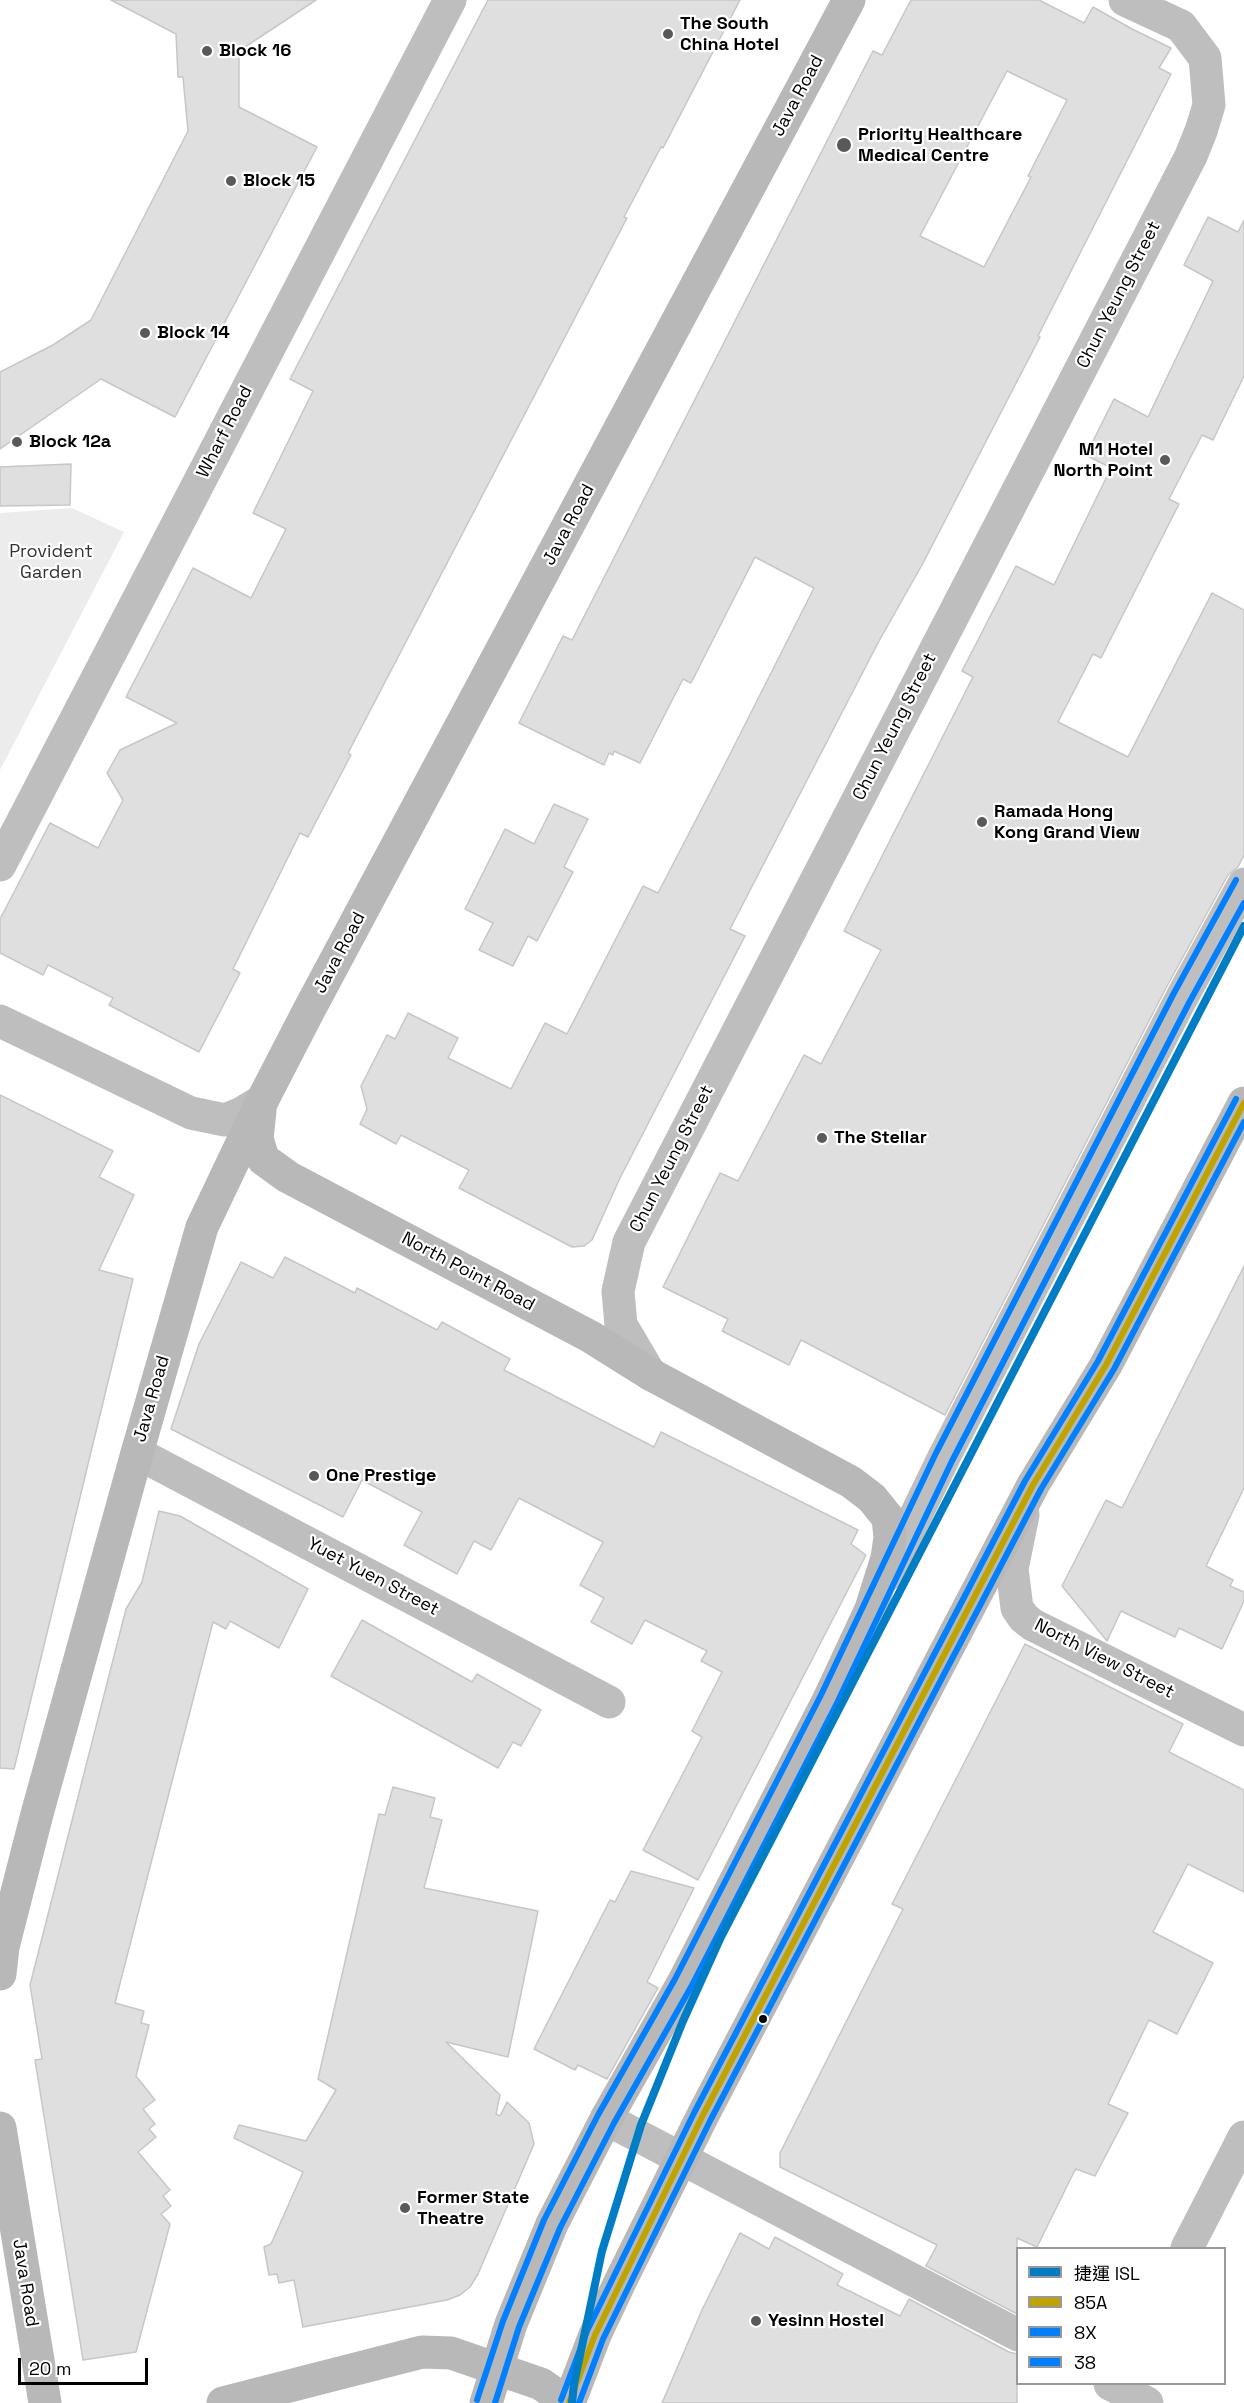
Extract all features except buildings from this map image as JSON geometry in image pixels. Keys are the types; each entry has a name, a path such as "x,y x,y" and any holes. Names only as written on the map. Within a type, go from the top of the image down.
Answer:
{"main road":[{"name":"Java Road","path":"0,1974 3,1947 37,1814 202,1227 262,1101 849,0"},
{"name":"North Point Road","path":"262,1101 257,1137 263,1159 280,1171 591,1336 650,1374 850,1482 872,1498 888,1518 890,1537 887,1558 871,1609 829,1699 683,1983 606,2119 552,2224 511,2324 486,2403"},
{"path":"223,2403 422,2352 451,2353 542,2384 568,2403 595,2335 682,2157 1033,1485 1106,1365 1244,1103"},
{"name":"Java Road","path":"0,2128 45,2403"}],"street":[{"name":"Wharf Road","path":"0,865 450,0"},
{"name":"Chun Yeung Street","path":"650,1374 621,1325 618,1292 629,1242 1193,153 1209,105 1205,58 1181,26 1125,0"},
{"path":"871,1609 944,1457 1182,997 1244,884"},
{"path":"0,1021 191,1113 225,1120 262,1101"},
{"name":"Yuet Yuen Street","path":"137,1453 609,1702"},
{"name":"North View Street","path":"1033,1485 1018,1528 1012,1569 1017,1608 1024,1618 1033,1625 1244,1730"},
{"path":"606,2119 1016,2334"},
{"path":"1187,2247 1244,2137"},
{"path":"1115,2385 1147,2403"}],"green space":[{"name":"Provident Garden","path":"72,508 124,532 0,770 0,513"}],"metro line":[{"name":"ISL","path":"572,2403 602,2251 641,2125 683,2021 720,1939 1244,926"}],"transit line":[{"name":"38","path":"477,2400 503,2321 544,2220 598,2115 675,1979 821,1695 936,1453 1174,993 1236,880"},
{"name":"8X","path":"495,2403 519,2327 560,2228 614,2123 691,1987 837,1703 952,1461 1190,1001 1244,903"},
{"name":"38","path":"561,2400 587,2331 695,2111 1025,1481 1098,1361 1236,1099"},
{"name":"85A","path":"569,2403 595,2335 703,2115 1033,1485 1106,1365 1244,1103"},
{"name":"8X","path":"579,2403 603,2339 711,2119 1041,1489 1114,1369 1244,1122"}],"place":[{"name":"The South China Hotel","path":"668,34"},
{"name":"Block 16","path":"207,51"},
{"name":"Priority Healthcare Medical Centre","path":"844,145"},
{"name":"Block 15","path":"231,181"},
{"name":"Block 14","path":"145,333"},
{"name":"Block 12a","path":"17,442"},
{"name":"M1 Hotel North Point","path":"1165,460"},
{"name":"Ramada Hong Kong Grand View","path":"982,822"},
{"name":"The Stellar","path":"822,1138"},
{"name":"One Prestige","path":"314,1476"},
{"name":"Former State Theatre","path":"405,2208"},
{"name":"Yesinn Hostel","path":"756,2321"}]}
